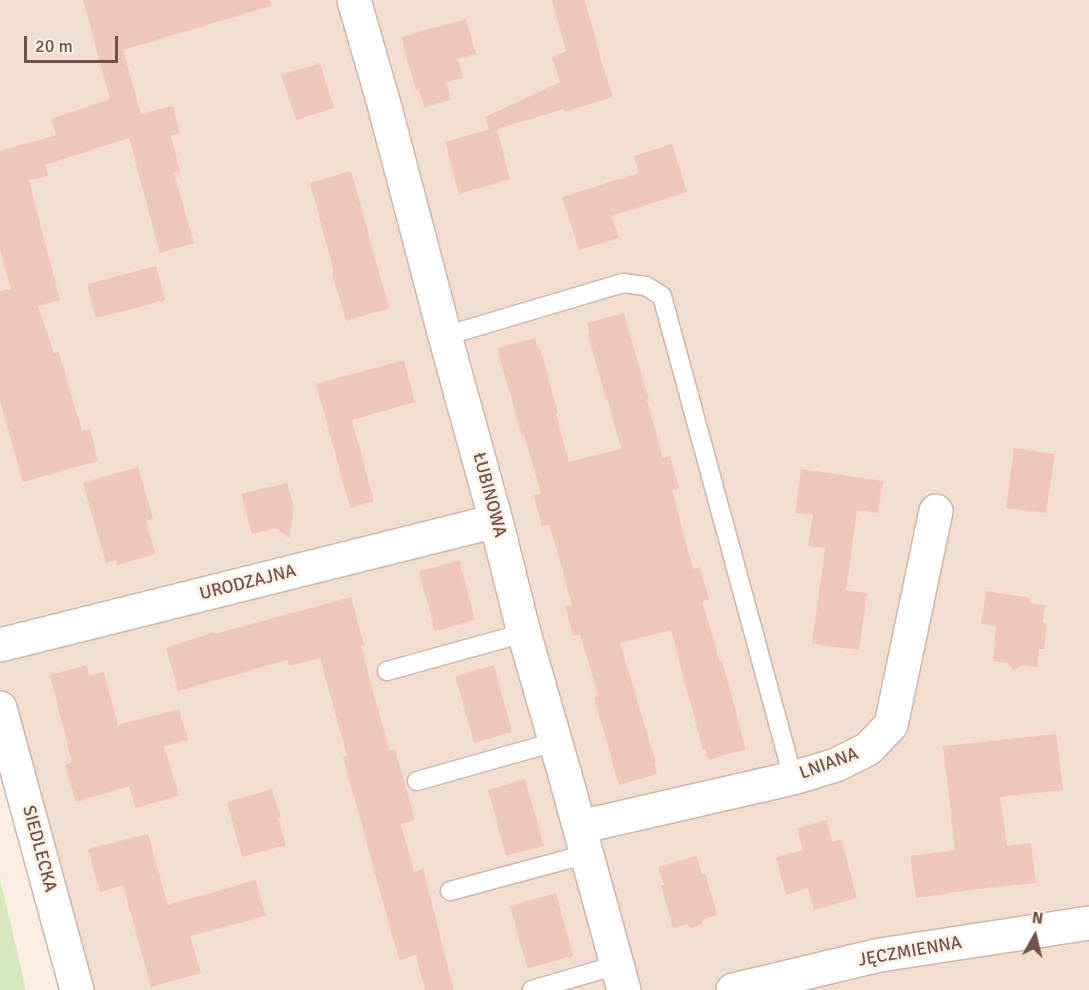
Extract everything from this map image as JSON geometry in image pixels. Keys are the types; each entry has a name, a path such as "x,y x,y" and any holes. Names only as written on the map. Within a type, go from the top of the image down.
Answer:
{"street":[{"name":"ŁUBINOWA","path":"354,0 496,521 524,633 620,978"},
{"name":"LNIANA","path":"583,841 836,765 868,749 891,725 936,511"},
{"name":"URODZAJNA","path":"0,645 496,521"},
{"name":"SIEDLECKA","path":"0,708 77,990"},
{"name":"JĘCZMIENNA","path":"733,990 880,956 1089,923"}],"lane":[{"path":"445,336 623,283 646,286 662,296 793,778"},
{"path":"387,671 524,633"},
{"path":"417,781 555,742"},
{"path":"450,891 583,841"},
{"path":"532,990 620,978"}],"shaded area":[{"path":"0,0 1089,0 1089,990 77,990 0,702"}],"green space":[{"path":"0,878 26,990 0,990"}],"building":[{"path":"83,0 270,0 271,6 123,50 141,114 173,106 180,133 171,136 180,171 174,173 194,243 160,253 129,138 45,165 48,176 29,180 60,300 38,306 54,353 59,352 82,431 90,429 98,461 23,482 0,400 0,291 11,289 0,248 0,151 56,135 51,119 110,99"},
{"path":"552,0 585,0 613,97 497,129 510,179 459,194 445,142 489,129 485,117 560,82 552,57 566,51"},
{"path":"466,19 476,54 458,59 463,78 446,82 451,100 424,107 419,90 416,91 401,37"},
{"path":"320,63 334,108 296,120 281,75"},
{"path":"672,144 687,192 612,216 619,238 579,250 562,197 639,173 634,156"},
{"path":"351,171 389,308 346,321 310,183"},
{"path":"156,266 165,300 96,318 87,284"},
{"path":"624,313 663,458 670,456 679,488 672,490 693,569 700,567 709,599 702,601 720,662 722,661 746,749 708,760 705,749 703,750 671,630 620,643 656,763 654,763 657,774 619,785 594,697 598,696 580,634 573,636 565,606 572,605 555,543 549,525 542,526 534,495 541,493 497,348 535,338 538,349 540,348 558,413 556,414 569,462 621,449 588,334 590,334 587,323"},
{"path":"404,360 415,402 352,420 374,501 350,508 316,384"},
{"path":"1014,448 1055,454 1046,513 1006,508"},
{"path":"138,467 153,519 146,521 156,554 117,565 116,560 106,563 83,483"},
{"path":"801,469 883,481 878,513 857,510 846,590 867,593 859,650 812,644 825,548 808,546 813,515 795,513"},
{"path":"287,483 294,508 289,538 276,528 252,534 241,494"},
{"path":"459,560 475,620 435,631 419,572"},
{"path":"986,591 1031,598 1030,603 1045,605 1043,623 1047,624 1044,649 1039,649 1037,667 1022,665 1013,671 1008,663 993,661 996,626 981,624"},
{"path":"351,597 364,645 361,646 389,750 395,749 415,820 401,824 414,872 423,869 454,990 425,990 416,955 399,960 343,757 347,756 320,658 289,666 287,660 178,691 166,648 215,632 215,634"},
{"path":"87,665 89,676 104,672 118,725 179,709 188,740 164,746 179,796 135,808 129,786 76,802 65,765 72,762 50,675"},
{"path":"494,665 512,732 474,743 455,676"},
{"path":"1056,734 1063,790 1000,797 1007,846 1031,843 1036,883 916,898 910,856 955,850 943,746"},
{"path":"525,779 544,846 506,856 488,790"},
{"path":"272,789 281,817 278,818 286,845 242,857 227,802"},
{"path":"827,820 832,842 841,839 857,898 814,910 808,888 786,895 776,857 803,850 797,828"},
{"path":"148,834 168,905 256,880 266,916 190,936 201,973 151,987 123,885 100,892 88,849"},
{"path":"697,856 702,874 705,873 717,915 704,919 701,925 691,928 686,924 673,928 658,867"},
{"path":"556,893 573,956 527,968 510,906"}]}
